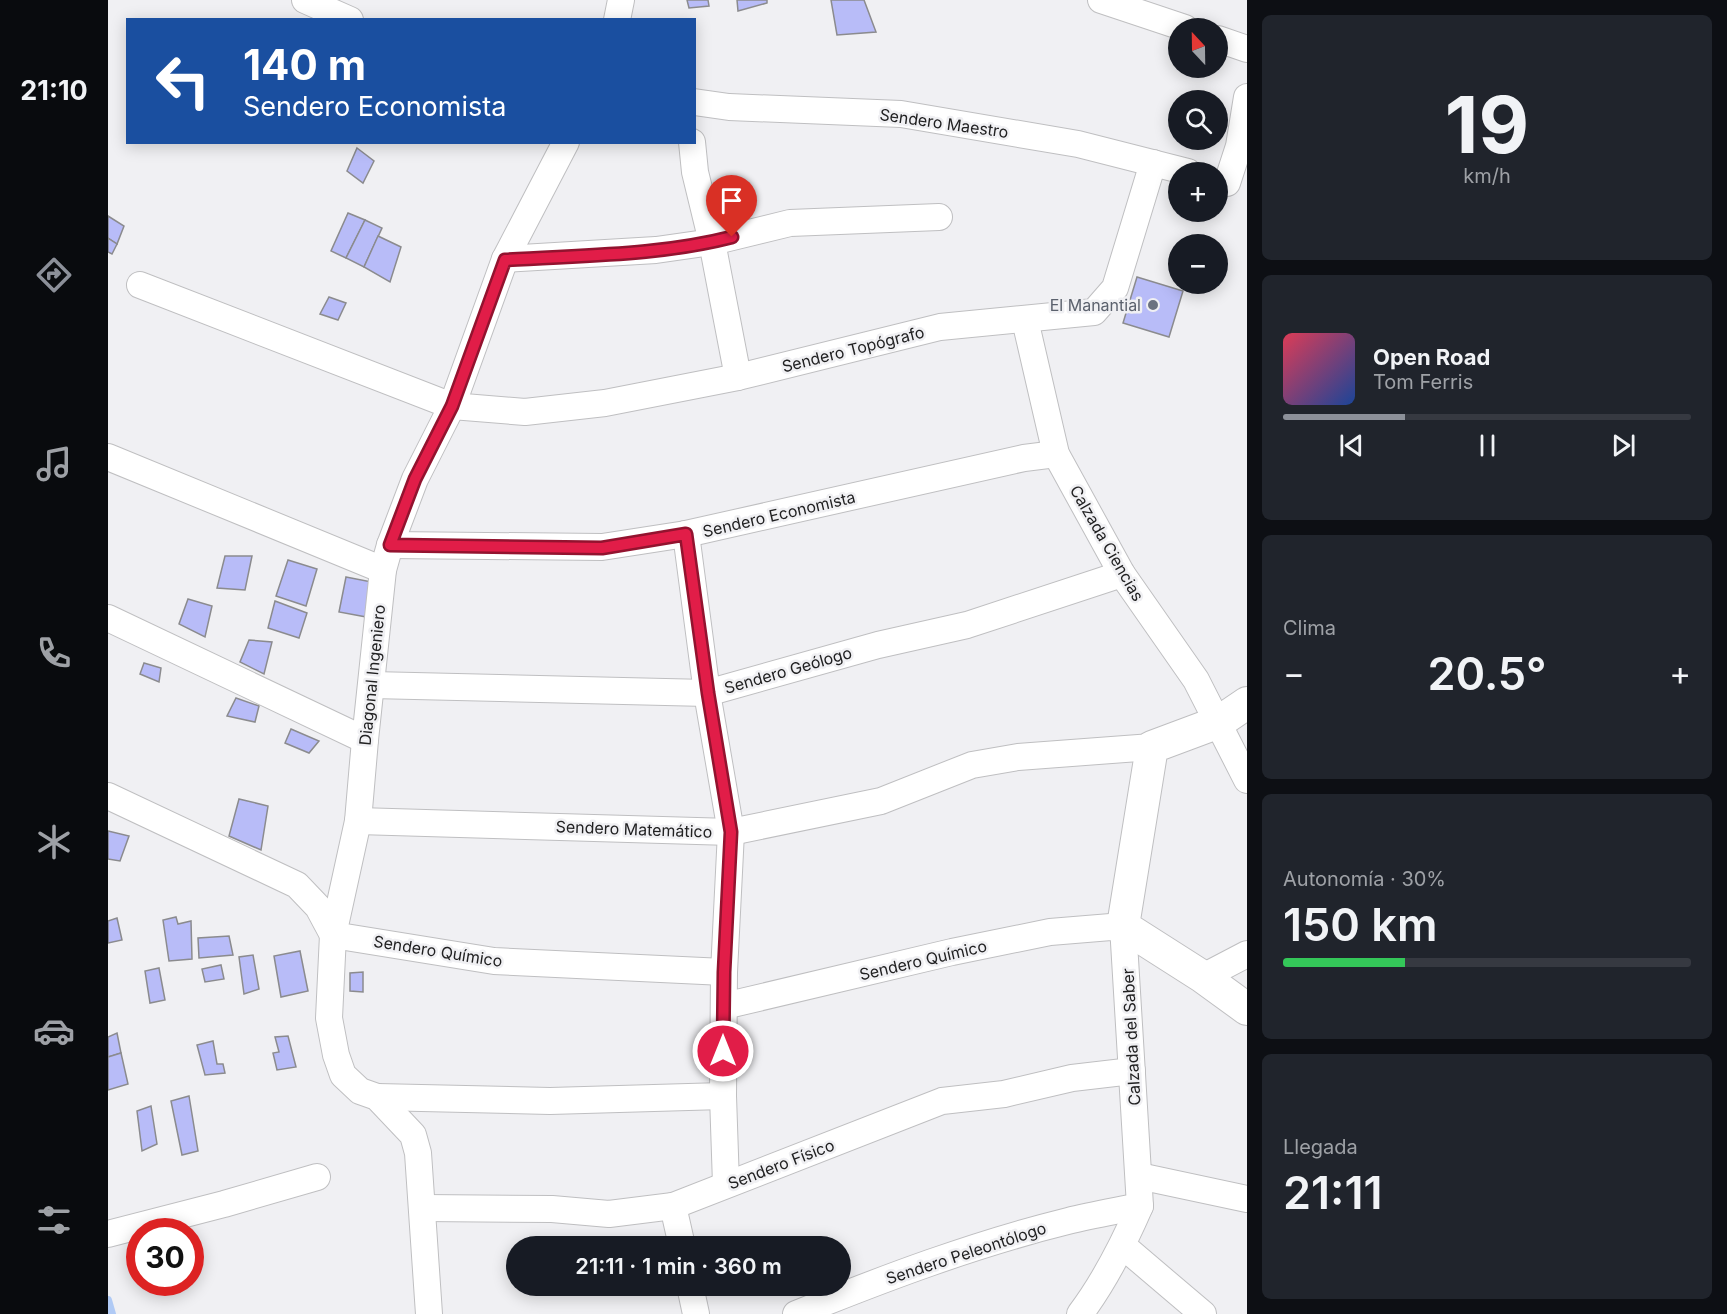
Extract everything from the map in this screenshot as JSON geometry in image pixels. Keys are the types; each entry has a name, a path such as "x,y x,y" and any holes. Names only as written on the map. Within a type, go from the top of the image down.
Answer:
{"street":[{"path":"305,0 346,18"},
{"path":"617,18 621,0"},
{"path":"1101,0 1168,22"},
{"path":"1228,42 1247,49"},
{"path":"1231,185 1247,97"},
{"name":"Sendero Maestro","path":"696,102 729,107 901,114 1078,144 1168,167"},
{"name":"Diagonal Ingeniero","path":"429,1314 418,1153 413,1135 377,1097 360,1091 343,1075 336,1055 329,1018 333,935 358,821 383,570 390,545 415,479 452,406 505,260 565,144"},
{"path":"692,144 695,172 712,242 738,377"},
{"name":"Sendero Topógrafo","path":"140,285 452,406 525,412 605,403 738,377 940,327 1094,312 1115,288 1153,163"},
{"path":"505,260 656,250 712,242 790,223 939,217"},
{"name":"Calzada Ciencias","path":"1025,320 1056,454 1122,574 1196,680 1247,780"},
{"name":"Sendero Economista","path":"390,545 602,548 686,534 1024,458 1056,454"},
{"path":"108,457 383,570"},
{"path":"686,534 708,693 731,832 724,972 723,1096 726,1184"},
{"name":"Sendero Geólogo","path":"372,685 708,693 878,645 967,625 1122,574"},
{"path":"108,618 365,741"},
{"name":"Sendero Matemático","path":"358,821 731,832 881,801 972,765 1018,757 1152,747 1219,722 1247,703"},
{"name":"Calzada del Saber","path":"1080,1314 1094,1295 1122,1246 1140,1206 1123,926 1152,747"},
{"path":"108,796 297,885 318,907 333,935"},
{"path":"1123,926 1203,977 1247,1009"},
{"name":"Sendero Químico","path":"724,1006 1050,932 1123,926"},
{"name":"Sendero Químico","path":"333,935 494,961 724,972"},
{"path":"1203,977 1247,954"},
{"name":"Sendero Físico","path":"423,1208 552,1209 609,1214 673,1206 942,1101 1004,1094 1072,1078 1132,1071"},
{"path":"377,1097 550,1101 723,1096"},
{"path":"1139,1176 1247,1199"},
{"path":"109,1233 224,1204 316,1177"},
{"path":"673,1206 679,1236"},
{"name":"Sendero Peleontólogo","path":"796,1314 891,1276 984,1245 1069,1221 1140,1206"},
{"path":"1122,1246 1203,1314"},
{"path":"692,1296 696,1314"}],"building":[{"path":"687,0 708,0 709,6 689,8"},
{"path":"737,0 767,0 767,3 738,11"},
{"path":"831,0 864,0 876,32 837,35"},
{"path":"357,148 374,161 363,183 347,171"},
{"path":"348,213 365,220 346,258 331,251"},
{"path":"108,216 124,226 117,244 108,238"},
{"path":"365,220 382,228 364,267 346,258"},
{"path":"378,236 401,247 390,282 364,267"},
{"path":"108,238 117,244 112,254 108,252"},
{"path":"1137,277 1168,286 1168,294 1182,294 1169,337 1123,323"},
{"path":"329,297 346,303 338,320 320,314"},
{"path":"225,556 252,556 245,590 217,588"},
{"path":"288,560 317,569 306,606 276,596"},
{"path":"346,577 377,583 372,618 339,612"},
{"path":"188,599 212,606 205,637 179,624"},
{"path":"275,601 307,613 299,638 268,628"},
{"path":"249,640 272,642 264,674 240,662"},
{"path":"144,663 161,668 159,682 140,674"},
{"path":"236,698 259,706 255,722 227,716"},
{"path":"291,729 319,741 309,753 285,743"},
{"path":"239,799 268,806 261,850 229,836"},
{"path":"108,831 129,836 120,861 108,859"},
{"path":"176,917 178,924 191,921 192,959 169,961 163,920"},
{"path":"117,918 122,940 108,943 108,921"},
{"path":"229,936 233,955 199,958 198,938"},
{"path":"300,951 308,991 281,997 274,956"},
{"path":"253,955 259,989 244,994 239,957"},
{"path":"221,965 224,979 205,982 202,969"},
{"path":"159,968 165,1000 150,1003 145,971"},
{"path":"363,972 363,992 350,991 350,973"},
{"path":"117,1033 121,1053 108,1057 108,1037"},
{"path":"288,1036 296,1067 277,1070 273,1053 279,1052 275,1037"},
{"path":"213,1041 217,1064 223,1064 225,1073 205,1075 197,1045"},
{"path":"121,1053 128,1084 108,1090 108,1057"},
{"path":"189,1096 198,1151 182,1155 171,1101"},
{"path":"151,1106 157,1144 142,1151 137,1111"}],"waterway":[{"path":"108,1300 112,1314"}],"place":[{"name":"El Manantial","path":"1153,305"}],"route":[{"path":"723,1051 724,972 731,832 708,693 686,534 602,548 390,545 415,479 452,406 505,260 656,250 732,237"}]}
